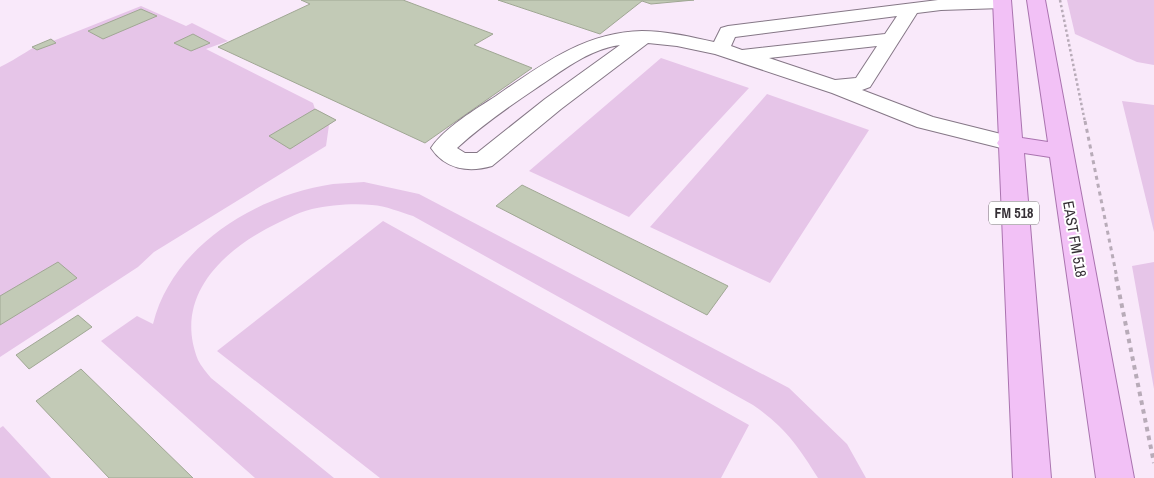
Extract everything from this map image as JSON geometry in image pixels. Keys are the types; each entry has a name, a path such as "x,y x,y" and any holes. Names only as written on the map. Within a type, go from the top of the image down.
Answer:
{"main road":[{"path":"1002,1 1036,5"},
{"name":"FM 518","path":"1002,1 1009,143 1032,478"},
{"name":"EAST FM 518","path":"1036,5 1115,478"},
{"path":"1009,143 1060,151"}],"lane":[{"path":"720,49 728,32 941,5 1002,1"},
{"path":"834,87 863,82 911,9"},
{"path":"643,37 553,104 483,161 459,161 442,148 468,125 565,59 602,42 643,37 675,39 720,49 834,87 925,122 1009,143"},
{"path":"740,56 892,39"}],"path":[{"path":"1060,0 1154,464"}],"shaded area":[{"path":"1067,0 1154,0 1154,65 1137,62 1075,34"},
{"path":"141,6 186,26 192,23 228,41 206,49 313,103 315,109 336,120 329,125 326,146 154,252 138,267 0,357 0,67 37,45 51,39 53,41"},
{"path":"661,58 749,88 629,217 529,171"},
{"path":"767,94 869,130 770,283 650,227"},
{"path":"1122,101 1154,105 1154,232"},
{"path":"364,182 419,194 789,388 847,444 866,478 818,478 804,456 782,429 753,405 413,216 393,209 358,204 334,205 312,209 294,215 266,229 232,252 217,266 205,282 196,299 192,318 192,338 198,360 204,369 211,378 334,478 255,478 101,341 137,316 153,324 163,296 178,271 198,248 222,229 248,213 275,200 304,190 333,184"},
{"path":"383,221 749,425 721,478 380,478 217,351"},
{"path":"1154,262 1154,389 1132,266"},
{"path":"3,426 51,478 0,478 0,428"}],"building":[{"path":"301,0 403,0 493,34 474,45 532,68 425,143 218,47 310,4"},
{"path":"498,0 694,0 651,4 642,1 600,34"},
{"path":"141,9 157,16 103,39 88,31"},
{"path":"193,34 210,43 191,51 174,43"},
{"path":"51,39 56,43 37,50 32,47"},
{"path":"315,109 336,120 290,149 269,136"},
{"path":"522,185 728,286 707,315 496,206"},
{"path":"58,262 77,278 0,325 0,296"},
{"path":"78,315 92,327 29,369 16,355"},
{"path":"81,369 193,478 109,478 36,401"}]}
